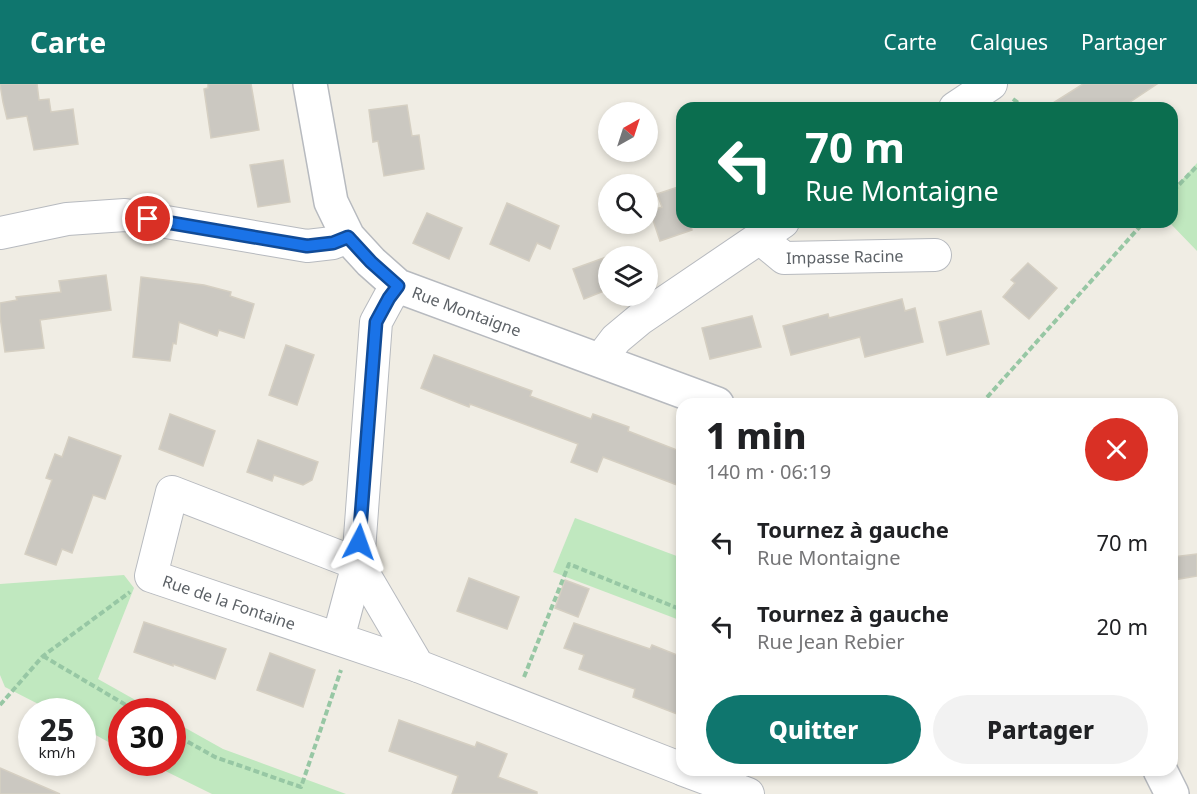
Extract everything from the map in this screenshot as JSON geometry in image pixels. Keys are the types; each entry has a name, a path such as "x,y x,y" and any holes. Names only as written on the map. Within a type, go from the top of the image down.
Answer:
{"street":[{"name":"Rue Montaigne","path":"310,84 331,202 348,237 398,286 701,398"},
{"path":"964,102 991,84"},
{"path":"0,232 67,219 125,215 307,246 333,243 348,237"},
{"path":"600,360 616,339 640,319 772,230"},
{"name":"Impasse Racine","path":"772,230 784,258 935,255"},
{"path":"344,641 358,564 376,322 398,286"},
{"name":"Rue de la Fontaine","path":"358,564 172,492 151,576 418,666 676,766"},
{"path":"358,564 418,666"},
{"name":"Rue de la Fontaine","path":"701,776 748,794"},
{"path":"1164,776 1172,794"}],"path":[{"path":"1178,186 1197,166"},
{"path":"986,398 1139,228"},
{"path":"513,703 569,564 676,608"},
{"path":"0,705 43,656 151,576"},
{"path":"186,741 215,757 301,787 344,641"},
{"path":"43,656 114,698"}],"green space":[{"path":"1197,163 1197,251 1175,228 1178,228 1178,184"},
{"path":"575,518 676,556 676,619 553,572"},
{"path":"124,575 134,588 98,679 132,698 108,698 108,742 96,735 96,698 27,698 5,687 0,675 0,584"},
{"path":"186,728 223,749 346,794 212,794 175,776 186,776"}],"building":[{"path":"0,84 37,84 39,100 49,99 51,112 73,109 78,144 34,150 27,116 7,119"},
{"path":"208,84 251,84 259,130 211,138 204,89 208,88"},
{"path":"1083,84 1157,84 1130,102 1054,102"},
{"path":"407,105 412,136 419,135 424,169 384,176 378,141 373,142 369,110"},
{"path":"283,160 290,202 258,207 250,165"},
{"path":"676,188 676,228 692,228 692,230 660,241 658,234 658,208 662,207 658,194"},
{"path":"507,203 559,226 550,249 537,243 529,261 490,244"},
{"path":"427,213 462,228 449,259 413,243"},
{"path":"598,260 598,293 584,299 573,269"},
{"path":"1028,263 1057,288 1029,319 1003,297 1015,283 1011,280"},
{"path":"106,275 111,310 40,320 44,348 5,352 0,303 17,300 16,297 61,292 59,281"},
{"path":"141,277 204,285 231,292 230,296 254,304 244,338 219,330 217,336 179,322 176,344 173,343 170,361 133,357"},
{"path":"902,299 905,311 915,308 923,342 865,357 860,337 791,355 783,326 828,314 829,318"},
{"path":"981,311 989,344 947,355 939,322"},
{"path":"752,316 761,347 710,359 702,328"},
{"path":"286,345 314,355 297,405 269,395"},
{"path":"434,355 532,391 530,396 591,419 593,414 629,427 628,431 676,450 676,485 603,457 597,472 571,462 578,444 421,388"},
{"path":"170,414 215,431 203,466 159,449"},
{"path":"69,437 121,456 105,499 93,495 72,553 62,549 56,565 25,554 52,480 46,478 55,454 62,457"},
{"path":"258,440 318,462 312,480 303,485 274,475 272,481 247,472"},
{"path":"1197,554 1197,576 1178,579 1178,556"},
{"path":"469,578 519,597 507,629 457,611"},
{"path":"565,580 589,589 578,617 555,608"},
{"path":"144,622 226,649 215,679 134,652"},
{"path":"574,623 650,649 652,645 676,655 676,714 633,697 635,689 579,669 584,655 564,648"},
{"path":"270,653 315,670 303,707 257,690"},
{"path":"399,720 475,747 477,742 507,754 498,777 537,792 537,794 452,794 458,776 389,751"},
{"path":"0,768 60,794 0,794"}],"route":[{"path":"148,219 307,246 333,243 348,237 398,286 376,322 359,542"}]}
